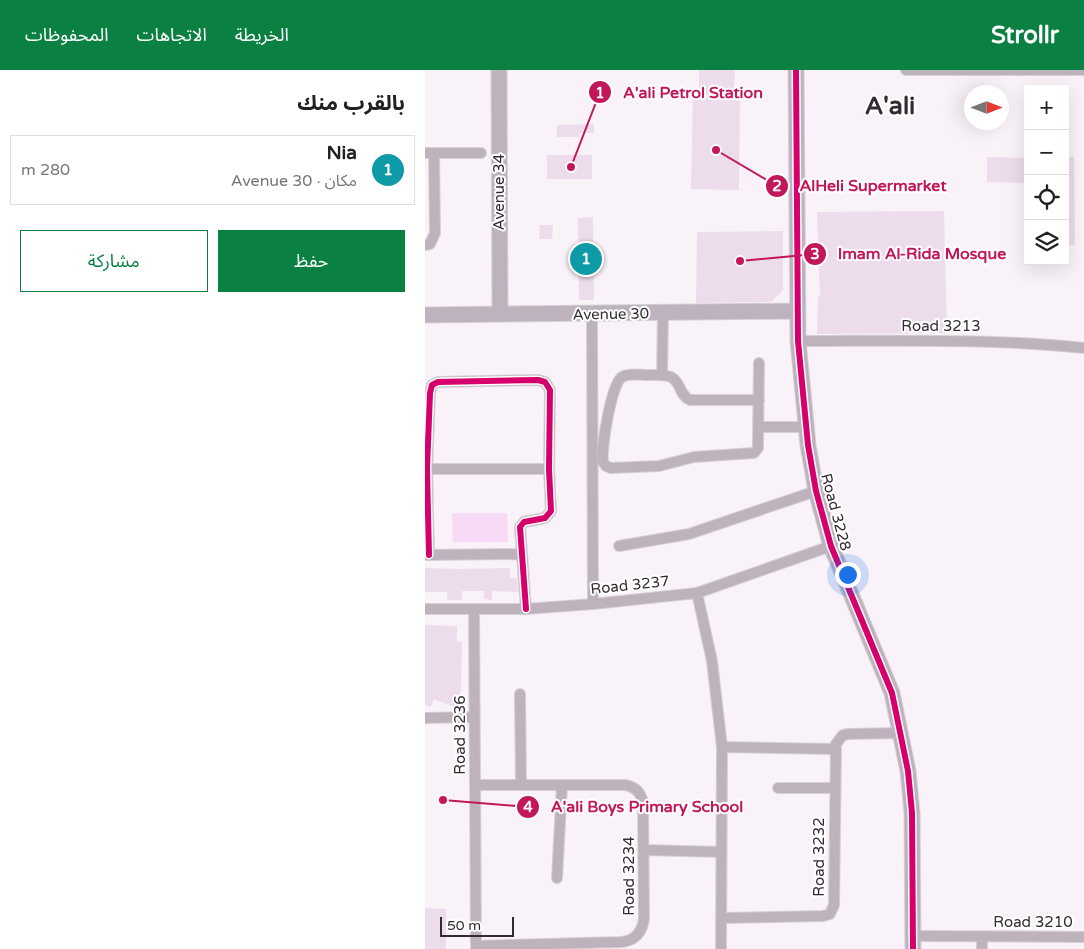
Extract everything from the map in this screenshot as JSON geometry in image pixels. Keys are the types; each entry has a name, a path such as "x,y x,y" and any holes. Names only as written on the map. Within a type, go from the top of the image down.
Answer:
{"street":[{"name":"Avenue 34","path":"499,70 500,314"},
{"name":"Road 3228","path":"796,70 798,341 806,427 816,491 831,546 892,693 908,771 912,813 913,943"},
{"path":"906,70 1084,70"},
{"path":"425,246 430,244 435,233 429,153 481,153"},
{"name":"Avenue 30","path":"425,315 798,311"},
{"path":"662,375 663,313"},
{"path":"592,314 593,604"},
{"name":"Road 3213","path":"798,341 1029,342 1084,348"},
{"path":"759,363 759,400 758,448 757,451 751,454 694,457 655,466 611,468 606,466 602,460 607,418 617,382 627,375 662,375 674,379 683,395 690,400 759,400"},
{"path":"522,554 427,555 427,469 430,393 432,385 438,382 538,380 547,384 550,390 549,469 551,511 545,518 521,525 527,609"},
{"path":"758,427 806,427"},
{"path":"427,469 549,469"},
{"path":"619,546 689,534 816,491"},
{"name":"Road 3237","path":"425,609 527,609 697,593 831,546"},
{"path":"697,593 712,661 722,746 721,949"},
{"name":"Road 3236","path":"474,610 476,947"},
{"path":"520,694 521,785"},
{"path":"425,718 474,717"},
{"path":"722,746 834,750 843,735 900,733"},
{"name":"Road 3232","path":"721,918 823,916 832,911 834,905 834,750"},
{"name":"Road 3234","path":"475,785 625,785 635,788 643,802 644,850 644,919 641,930 633,939 621,942 476,947"},
{"path":"557,878 562,785"},
{"path":"778,788 834,788"},
{"path":"644,850 721,852"},
{"name":"Road 3210","path":"913,943 982,938 1084,937"},
{"name":"Road 3210","path":"982,938 982,949"}],"shaded area":[{"path":"452,513 507,513 508,542 453,542"}],"building":[{"path":"699,70 735,70 734,89 740,89 739,190 691,189 693,90 699,90"},
{"path":"594,124 594,133 579,133 579,137 557,137 557,125"},
{"path":"547,155 592,155 592,179 547,179"},
{"path":"987,157 1024,158 1024,183 987,182"},
{"path":"1069,157 1074,157 1075,245 1069,245"},
{"path":"944,211 947,333 817,334 818,296 820,296 817,212"},
{"path":"593,217 594,300 579,300 578,218"},
{"path":"540,225 553,225 552,239 539,239"},
{"path":"783,231 783,290 771,302 696,303 697,232"},
{"path":"425,568 510,568 510,578 517,578 518,592 492,591 492,600 484,599 484,591 462,591 462,600 447,600 447,592 425,592"},
{"path":"425,625 457,626 457,642 462,642 461,689 458,702 466,710 461,710 434,699 431,707 425,705"},
{"path":"425,908 446,909 446,949 425,949"}],"cycle path":[{"path":"796,70 798,341 808,445 816,491 831,546 892,693 908,771 912,813 913,949"},
{"path":"429,555 427,469 430,393 432,385 438,382 538,380 545,382 550,390 549,469 551,511 545,518 524,522 520,527 526,609"}],"place":[{"name":"AlHeli Supermarket","path":"716,150"},
{"name":"A'ali Petrol Station","path":"571,167"},
{"name":"Nia","path":"586,259"},
{"name":"Imam Al-Rida Mosque","path":"740,261"},
{"name":"A'ali Boys Primary School","path":"443,800"}],"district":[{"name":"A'ali","path":"890,105"}]}
